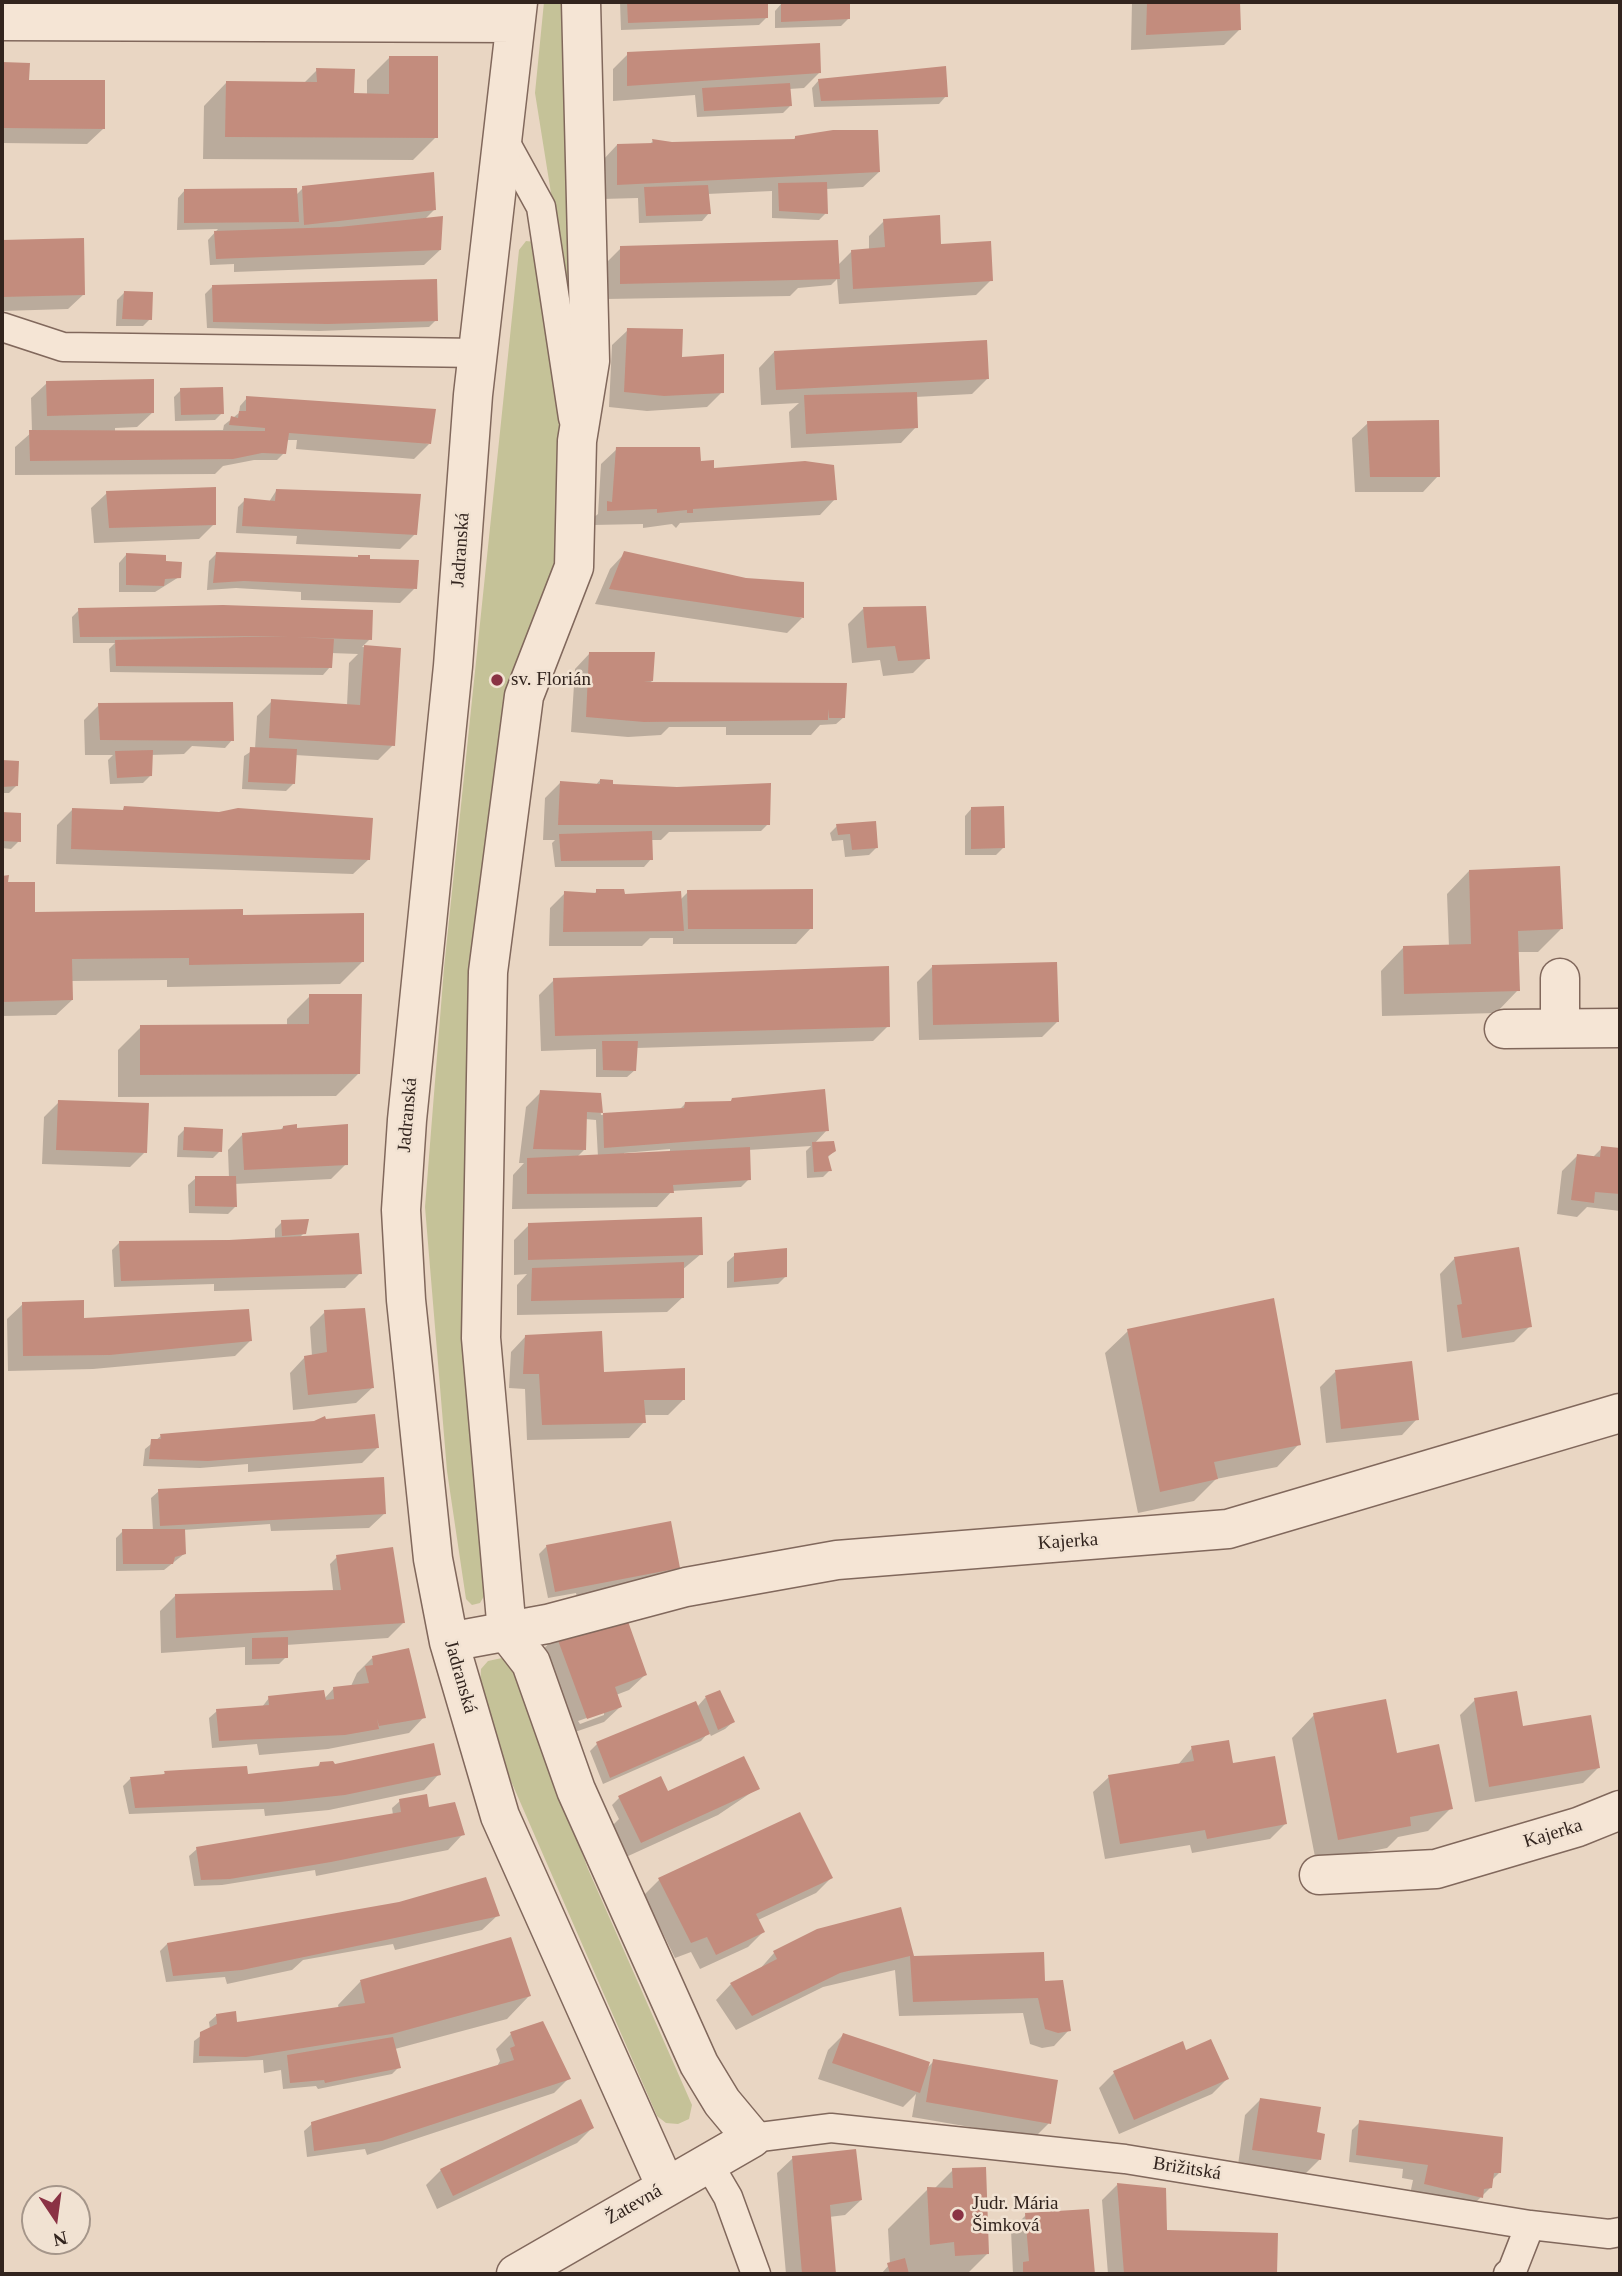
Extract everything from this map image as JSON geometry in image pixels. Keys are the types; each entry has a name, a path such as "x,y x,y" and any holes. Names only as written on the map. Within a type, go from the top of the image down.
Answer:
{"street":[{"path":"581,2 590,361 577,441 574,567 524,696 488,972 481,1338 507,1632 531,1663 576,1790 699,2064 722,2102 752,2138"},
{"path":"2,21 517,13"},
{"name":"Jadranská","path":"517,13 478,353 453,666 407,1120 401,1210 422,1472 433,1559 449,1642 500,1816 666,2187"},
{"path":"1560,978 1560,1028"},
{"path":"1504,1029 1620,1028"},
{"name":"Kajerka","path":"449,1642 507,1632 686,1587 837,1560 1228,1529 1620,1413"},
{"name":"Kajerka","path":"1319,1875 1436,1869 1578,1828 1620,1811"},
{"name":"Žatevná","path":"516,2274 752,2138"}],"lane":[{"path":"503,138 541,207 577,441"},
{"path":"2,327 63,347 478,353"},
{"name":"Brižitská","path":"752,2138 831,2128 1125,2159 1530,2225 1609,2234 1620,2232"},
{"path":"708,2163 728,2197 756,2274"},
{"path":"1507,2274 1512,2271 1530,2225"}],"shaded area":[{"path":"544,2 569,2 577,356 535,93"},
{"path":"526,241 535,242 564,443 562,562 511,692 487,1591 480,1603 472,1605 466,1599 447,1471 425,1207 444,968 519,250"},
{"path":"502,1658 513,1666 588,1869 692,2105 689,2119 678,2124 666,2123 657,2116 511,1781 480,1688 481,1669 488,1661"}],"building":[{"path":"627,2 768,2 768,18 628,23"},
{"path":"781,2 850,2 850,19 781,22"},
{"path":"1147,2 1240,2 1241,30 1146,35"},
{"path":"820,43 821,73 627,86 627,52"},
{"path":"389,56 438,56 438,138 225,137 226,81 317,82 316,68 355,69 354,93 389,94"},
{"path":"2,62 30,63 29,80 105,80 105,129 2,128"},
{"path":"946,66 948,97 821,101 818,79"},
{"path":"790,83 792,106 704,111 702,88"},
{"path":"833,130 878,130 880,172 617,185 617,144 653,143 652,139 672,142 795,139 795,136"},
{"path":"434,172 436,210 304,225 302,186"},
{"path":"827,182 828,214 779,211 778,183"},
{"path":"708,185 711,214 646,216 644,187"},
{"path":"297,188 299,222 184,223 184,189"},
{"path":"940,215 941,244 991,241 993,281 853,289 851,250 885,247 883,219"},
{"path":"443,216 441,250 216,259 214,231 339,227"},
{"path":"84,238 85,295 2,297 2,240"},
{"path":"838,240 840,279 620,284 620,246"},
{"path":"437,279 438,321 328,324 213,322 212,285"},
{"path":"124,291 153,292 152,320 122,319"},
{"path":"627,328 683,329 682,357 724,354 724,393 664,396 624,392"},
{"path":"987,340 989,379 776,390 774,351"},
{"path":"154,379 154,413 47,416 46,381"},
{"path":"223,387 224,414 181,415 180,388"},
{"path":"917,392 918,428 806,434 804,395"},
{"path":"246,396 436,409 431,444 289,433 286,454 262,453 233,459 30,461 29,430 265,431 265,428 229,425 231,416 238,418 239,411 246,411"},
{"path":"1439,420 1440,477 1370,477 1367,421"},
{"path":"616,447 700,447 701,461 714,460 714,468 805,461 834,465 837,500 693,509 693,513 687,513 687,510 657,513 657,509 607,511 607,501 612,502"},
{"path":"216,487 216,525 109,528 106,491"},
{"path":"276,489 421,494 417,535 242,526 244,498 275,501"},
{"path":"624,551 746,578 804,582 804,618 609,589"},
{"path":"216,552 358,557 370,555 370,559 419,560 417,589 244,581 213,583"},
{"path":"126,553 166,555 166,561 182,562 181,578 165,579 164,586 126,585"},
{"path":"223,605 373,610 372,640 296,637 334,639 332,668 116,666 115,640 288,636 80,637 78,608"},
{"path":"926,606 930,659 898,661 895,646 867,648 863,607"},
{"path":"364,645 401,648 395,746 269,738 271,699 360,705"},
{"path":"589,652 655,652 653,681 644,682 847,683 845,718 829,718 828,709 828,720 644,722 586,717"},
{"path":"233,702 234,741 100,740 98,703"},
{"path":"250,747 297,749 295,784 248,782"},
{"path":"153,750 152,776 117,778 115,751"},
{"path":"2,760 19,761 18,786 2,787"},
{"path":"600,779 613,780 613,784 677,787 771,783 770,825 558,825 560,781 600,784"},
{"path":"124,806 219,812 238,808 373,818 370,860 71,849 72,808 123,810"},
{"path":"1004,806 1005,848 971,849 971,807"},
{"path":"2,812 21,813 21,842 2,841"},
{"path":"876,821 878,848 852,850 850,834 838,835 836,824"},
{"path":"652,831 653,860 561,861 559,834"},
{"path":"1560,866 1563,929 1518,931 1520,991 1404,994 1403,946 1471,944 1469,870"},
{"path":"9,875 8,882 35,882 35,912 243,909 243,915 364,913 364,962 189,965 189,958 72,959 73,1000 2,1002 2,876"},
{"path":"596,889 624,889 625,894 681,891 684,931 563,932 564,891 596,893"},
{"path":"813,889 813,929 688,929 687,890"},
{"path":"1057,962 1059,1022 933,1025 932,965"},
{"path":"889,966 890,1027 555,1036 553,978"},
{"path":"309,994 362,994 360,1074 140,1075 140,1025 309,1024"},
{"path":"602,1041 638,1041 636,1071 603,1070"},
{"path":"825,1089 829,1131 604,1148 603,1113 684,1108 685,1102 731,1101 732,1098"},
{"path":"540,1090 601,1093 603,1113 587,1112 586,1150 533,1149"},
{"path":"58,1100 149,1103 147,1153 56,1150"},
{"path":"297,1124 297,1128 348,1124 348,1165 244,1170 242,1133 283,1129 283,1126"},
{"path":"184,1127 223,1129 222,1152 183,1150"},
{"path":"834,1141 836,1151 828,1156 832,1171 814,1172 812,1142"},
{"path":"1601,1146 1620,1148 1620,1194 1595,1192 1594,1203 1571,1200 1577,1154 1600,1157"},
{"path":"750,1147 751,1180 673,1185 674,1193 527,1194 527,1158"},
{"path":"195,1176 236,1176 237,1207 195,1206"},
{"path":"702,1217 703,1255 528,1260 528,1223"},
{"path":"309,1219 306,1234 282,1236 281,1220"},
{"path":"359,1233 362,1274 121,1281 119,1241 229,1240"},
{"path":"1519,1247 1532,1327 1462,1338 1457,1305 1462,1304 1454,1257"},
{"path":"787,1248 787,1277 734,1282 734,1253"},
{"path":"684,1262 684,1298 531,1301 532,1268"},
{"path":"1274,1298 1301,1445 1214,1462 1218,1479 1160,1492 1127,1329"},
{"path":"84,1300 84,1318 249,1309 252,1341 110,1355 23,1356 22,1302"},
{"path":"365,1308 374,1388 308,1395 304,1356 327,1352 324,1310"},
{"path":"602,1331 604,1372 685,1368 685,1400 644,1400 646,1423 542,1425 539,1374 523,1374 525,1335"},
{"path":"1412,1361 1419,1420 1341,1429 1335,1370"},
{"path":"375,1414 379,1448 208,1461 149,1459 151,1439 161,1439 160,1434 314,1421 325,1416 326,1419"},
{"path":"384,1477 386,1514 160,1526 158,1489"},
{"path":"671,1521 680,1568 555,1592 546,1545"},
{"path":"122,1529 185,1529 186,1554 175,1557 173,1564 123,1564"},
{"path":"393,1547 405,1623 176,1638 175,1594 341,1590 336,1555"},
{"path":"624,1610 647,1675 615,1687 622,1707 587,1719 556,1635"},
{"path":"288,1637 288,1658 252,1659 252,1638"},
{"path":"409,1648 426,1718 379,1726 377,1719 379,1729 345,1735 219,1741 216,1709 269,1705 268,1696 324,1690 326,1700 334,1699 333,1687 369,1683 365,1666 373,1665 372,1656"},
{"path":"720,1690 735,1722 718,1730 705,1696"},
{"path":"1517,1691 1523,1726 1591,1715 1600,1768 1489,1787 1474,1698"},
{"path":"1386,1699 1397,1753 1439,1744 1453,1809 1410,1817 1411,1826 1338,1840 1313,1713"},
{"path":"696,1701 710,1734 610,1778 596,1742"},
{"path":"1229,1740 1233,1763 1275,1756 1287,1824 1207,1839 1205,1830 1120,1844 1108,1775 1194,1761 1191,1746"},
{"path":"434,1743 441,1775 345,1795 279,1802 135,1808 130,1777 165,1774 164,1771 247,1766 248,1774 319,1766 320,1762 333,1761 335,1764"},
{"path":"744,1756 760,1789 641,1843 618,1796 661,1776 668,1791"},
{"path":"427,1794 429,1807 455,1802 465,1835 331,1862 230,1879 201,1880 196,1847 401,1812 399,1799"},
{"path":"800,1812 833,1878 756,1914 765,1932 716,1955 707,1937 691,1943 658,1878"},
{"path":"486,1877 500,1916 242,1970 173,1976 167,1943 399,1902"},
{"path":"901,1907 914,1956 1044,1952 1045,1981 1063,1980 1071,2031 1058,2033 1045,2029 1038,1998 913,2002 910,1956 840,1973 752,2016 730,1983 777,1959 773,1951 817,1929"},
{"path":"511,1937 531,1996 392,2034 246,2057 199,2056 200,2032 217,2024 216,2014 236,2011 237,2022 365,2003 360,1980"},
{"path":"543,2021 571,2079 382,2141 314,2151 311,2122 514,2060 510,2048 515,2046 510,2032"},
{"path":"843,2033 930,2062 920,2093 832,2063"},
{"path":"393,2037 401,2068 325,2083 324,2080 290,2083 287,2055"},
{"path":"1211,2039 1229,2079 1134,2120 1113,2071 1183,2041 1186,2050"},
{"path":"933,2059 1058,2080 1051,2124 926,2102"},
{"path":"1260,2098 1321,2107 1317,2132 1325,2134 1321,2160 1252,2150"},
{"path":"581,2099 594,2128 453,2196 440,2169"},
{"path":"1359,2120 1503,2137 1501,2173 1494,2173 1492,2188 1484,2189 1483,2198 1424,2184 1428,2165 1356,2155"},
{"path":"856,2149 862,2200 830,2205 836,2274 802,2274 792,2156"},
{"name":"Judr. Mária Šimková","path":"986,2167 989,2254 955,2256 954,2242 930,2245 927,2187 953,2188 952,2168"},
{"path":"1117,2183 1166,2188 1167,2230 1278,2233 1277,2274 1124,2274"},
{"path":"1089,2209 1095,2274 1023,2274 1023,2262 1029,2261 1025,2213"},
{"path":"905,2258 909,2274 890,2274 887,2263"}],"place":[{"name":"sv. Florián","path":"497,680"},
{"name":"Judr. Mária Šimková","path":"958,2215"}]}
